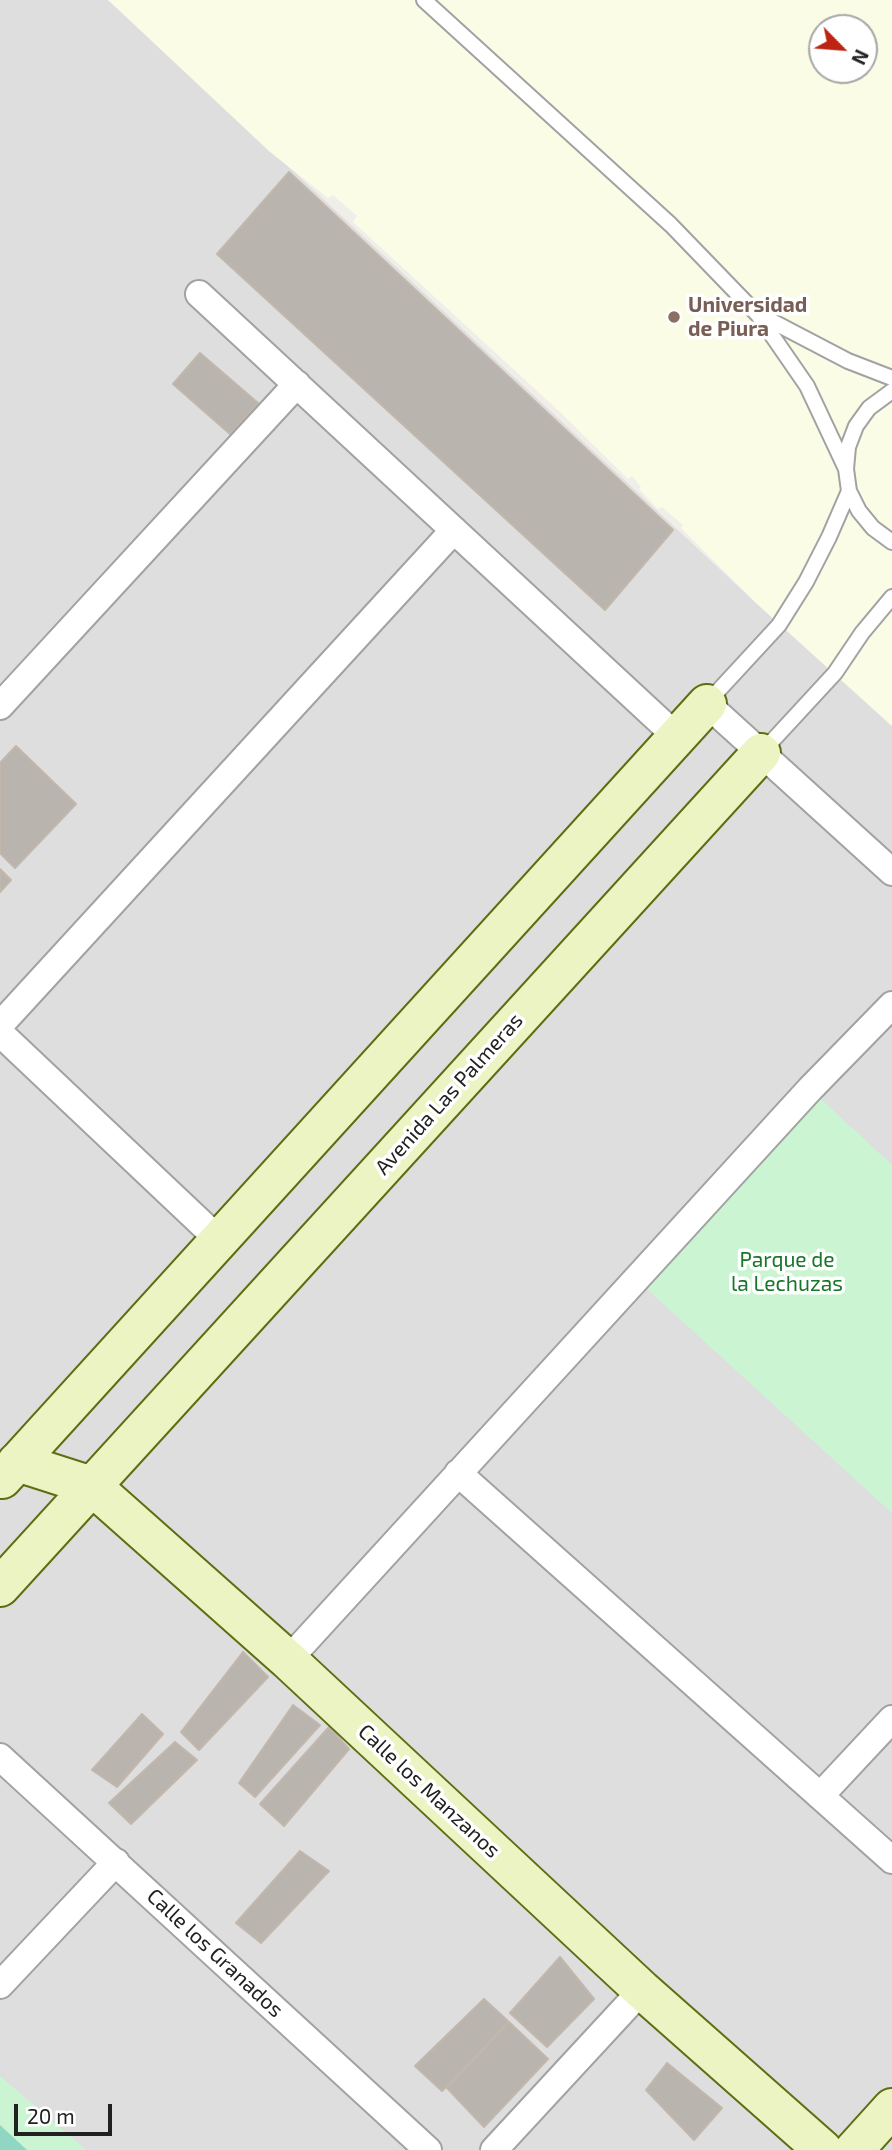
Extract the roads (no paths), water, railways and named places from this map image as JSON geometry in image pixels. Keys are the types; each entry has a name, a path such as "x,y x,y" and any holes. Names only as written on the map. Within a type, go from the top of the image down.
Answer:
{"street":[{"path":"199,294 677,737"},
{"path":"0,706 297,384"},
{"path":"0,1025 454,530"},
{"path":"6,1463 219,1240 706,704 892,872"},
{"name":"Avenida Las Palmeras","path":"0,1587 761,753"},
{"path":"288,1660 810,1089 892,1005"},
{"path":"0,1033 219,1240"},
{"name":"Calle los Manzanos","path":"6,1463 92,1486 288,1660 642,1990 822,2150"},
{"path":"458,1473 892,1860"},
{"path":"820,1796 892,1719"},
{"name":"Calle los Granados","path":"0,1757 428,2150"},
{"path":"0,1985 116,1862"},
{"path":"494,2150 642,1990"},
{"path":"854,2150 892,2108"}],"lane":[{"path":"424,0 671,225 758,315 807,386 846,469"},
{"path":"758,315 848,361 892,378"},
{"path":"892,391 869,408 856,426 848,447 846,469 849,491 859,511 873,528 892,542"},
{"path":"706,704 786,614 830,537 849,491"},
{"name":"Avenida Las Palmeras","path":"761,753 835,673 862,633 892,597"}],"place":[{"name":"Universidad de Piura","path":"674,317"}],"park label":[{"name":"Parque de la Lechuzas","path":"787,1272"}]}
